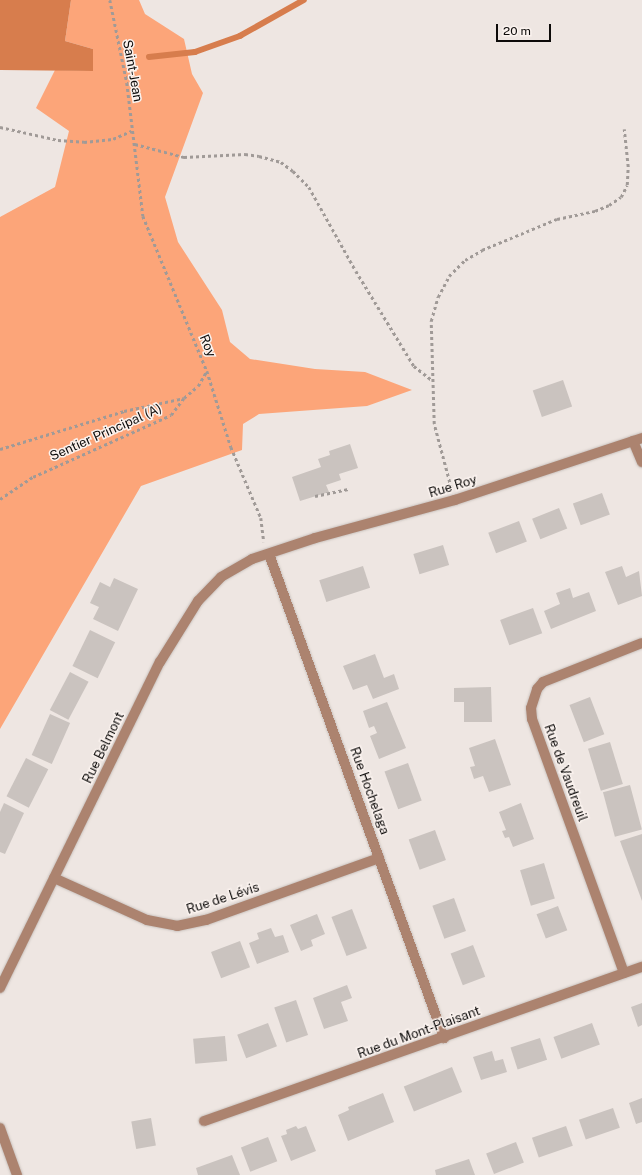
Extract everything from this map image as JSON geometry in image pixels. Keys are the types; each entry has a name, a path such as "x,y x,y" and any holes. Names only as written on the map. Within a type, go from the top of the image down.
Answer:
{"street":[{"name":"Rue Roy","path":"269,554 315,538 455,500 638,439"},
{"path":"638,439 642,462"},
{"name":"Rue Hochelaga","path":"269,554 444,1038"},
{"name":"Rue Belmont","path":"0,988 160,662 185,618 198,601 221,577 242,564 269,554"},
{"name":"Rue de Vaudreuil","path":"624,973 532,719 531,708 537,689 544,682 642,643"},
{"name":"Rue de Lévis","path":"54,878 147,920 177,926 206,920 379,858"},
{"name":"Rue du Mont-Plaisant","path":"204,1120 444,1038 642,966"},
{"path":"0,1128 17,1175"}],"path":[{"name":"Saint-Jean","path":"110,0 127,83 131,131 135,144"},
{"path":"0,127 58,140 84,142 113,139 131,131"},
{"path":"455,500 434,424 431,322 438,297 449,276 465,260 482,250 557,219 595,211 620,197 627,184 628,167 624,129"},
{"path":"135,144 184,157 245,154 259,156 281,162 293,171 309,187 356,271 414,366 433,381"},
{"name":"Roy","path":"135,144 142,216 207,371 231,447 261,518 269,554"},
{"name":"Sentier Principal (A)","path":"0,498 33,477 165,418 198,386 207,371"},
{"path":"0,450 124,411 184,398"},
{"path":"315,496 348,488"}],"shaded area":[{"path":"0,0 71,0 65,41 93,49 93,71 0,70"},
{"path":"71,0 139,0 145,14 184,39 192,74 203,93 165,197 178,242 222,310 230,342 250,359 315,369 365,372 412,390 367,406 259,414 243,424 242,450 141,486 0,729 0,217 55,187 69,131 36,108 55,70 93,71 93,49 65,41"}],"building":[{"path":"563,380 572,406 542,417 533,390"},
{"path":"350,444 358,468 339,474 341,480 326,485 329,492 300,501 292,477 321,467 318,459 330,455 329,451"},
{"path":"602,493 610,515 581,525 573,504"},
{"path":"559,508 567,528 540,539 532,519"},
{"path":"519,521 527,542 496,553 488,533"},
{"path":"443,545 449,565 419,574 413,554"},
{"path":"363,566 370,588 326,602 319,580"},
{"path":"622,566 626,577 639,571 642,596 618,605 605,572"},
{"path":"114,578 138,589 118,631 93,619 99,607 90,603 100,582 110,587"},
{"path":"570,588 573,598 589,592 596,611 551,629 544,611 560,604 556,593"},
{"path":"533,608 542,633 509,645 500,620"},
{"path":"90,630 115,642 98,678 72,666"},
{"path":"375,654 384,678 394,674 399,689 373,699 367,685 353,690 343,666"},
{"path":"70,672 89,682 68,720 50,710"},
{"path":"491,687 492,722 464,722 464,702 454,702 454,688"},
{"path":"590,697 604,734 584,742 569,705"},
{"path":"387,702 406,748 379,759 370,736 377,733 374,726 369,728 363,711"},
{"path":"50,714 70,723 52,764 32,755"},
{"path":"495,739 511,785 489,792 483,776 474,779 470,767 475,766 469,748"},
{"path":"610,742 623,784 601,791 588,749"},
{"path":"26,758 48,769 29,808 6,796"},
{"path":"408,763 422,801 398,809 385,772"},
{"path":"630,785 642,829 615,837 603,792"},
{"path":"4,803 24,813 5,854 0,852 0,812"},
{"path":"521,803 534,839 513,847 509,837 505,838 502,831 506,830 499,812"},
{"path":"435,830 446,860 420,870 409,840"},
{"path":"642,834 642,901 620,841"},
{"path":"544,863 555,898 531,906 520,870"},
{"path":"454,898 466,931 444,939 432,906"},
{"path":"558,906 567,930 546,939 537,914"},
{"path":"352,909 367,948 347,956 331,917"},
{"path":"317,914 325,934 311,940 313,946 301,951 290,925"},
{"path":"271,928 275,937 283,935 289,952 257,964 249,943 259,939 257,933"},
{"path":"240,941 250,967 221,978 211,952"},
{"path":"473,945 485,977 463,985 451,954"},
{"path":"347,985 352,998 341,1002 348,1021 324,1029 313,998"},
{"path":"296,1000 308,1035 286,1042 274,1007"},
{"path":"642,1003 642,1025 638,1027 631,1007"},
{"path":"268,1023 277,1046 246,1058 237,1035"},
{"path":"592,1023 600,1045 561,1059 553,1037"},
{"path":"225,1036 227,1061 195,1064 193,1039"},
{"path":"540,1038 547,1060 518,1069 511,1048"},
{"path":"492,1051 495,1061 503,1059 507,1072 481,1080 473,1057"},
{"path":"452,1067 462,1092 414,1112 404,1086"},
{"path":"383,1093 394,1122 348,1141 338,1115 349,1110 348,1107"},
{"path":"642,1098 642,1122 636,1124 629,1103"},
{"path":"613,1108 620,1128 586,1140 579,1120"},
{"path":"151,1118 156,1146 136,1149 131,1121"},
{"path":"296,1126 298,1129 306,1126 316,1151 291,1161 281,1136 287,1134 286,1130"},
{"path":"566,1126 573,1146 539,1158 532,1138"},
{"path":"268,1137 277,1161 250,1172 241,1147"},
{"path":"516,1142 524,1163 494,1174 486,1153"},
{"path":"232,1155 240,1175 198,1175 196,1168"},
{"path":"469,1159 475,1175 436,1175 435,1170"}],"waterway":[{"path":"149,57 195,52 240,36 304,0"}]}
